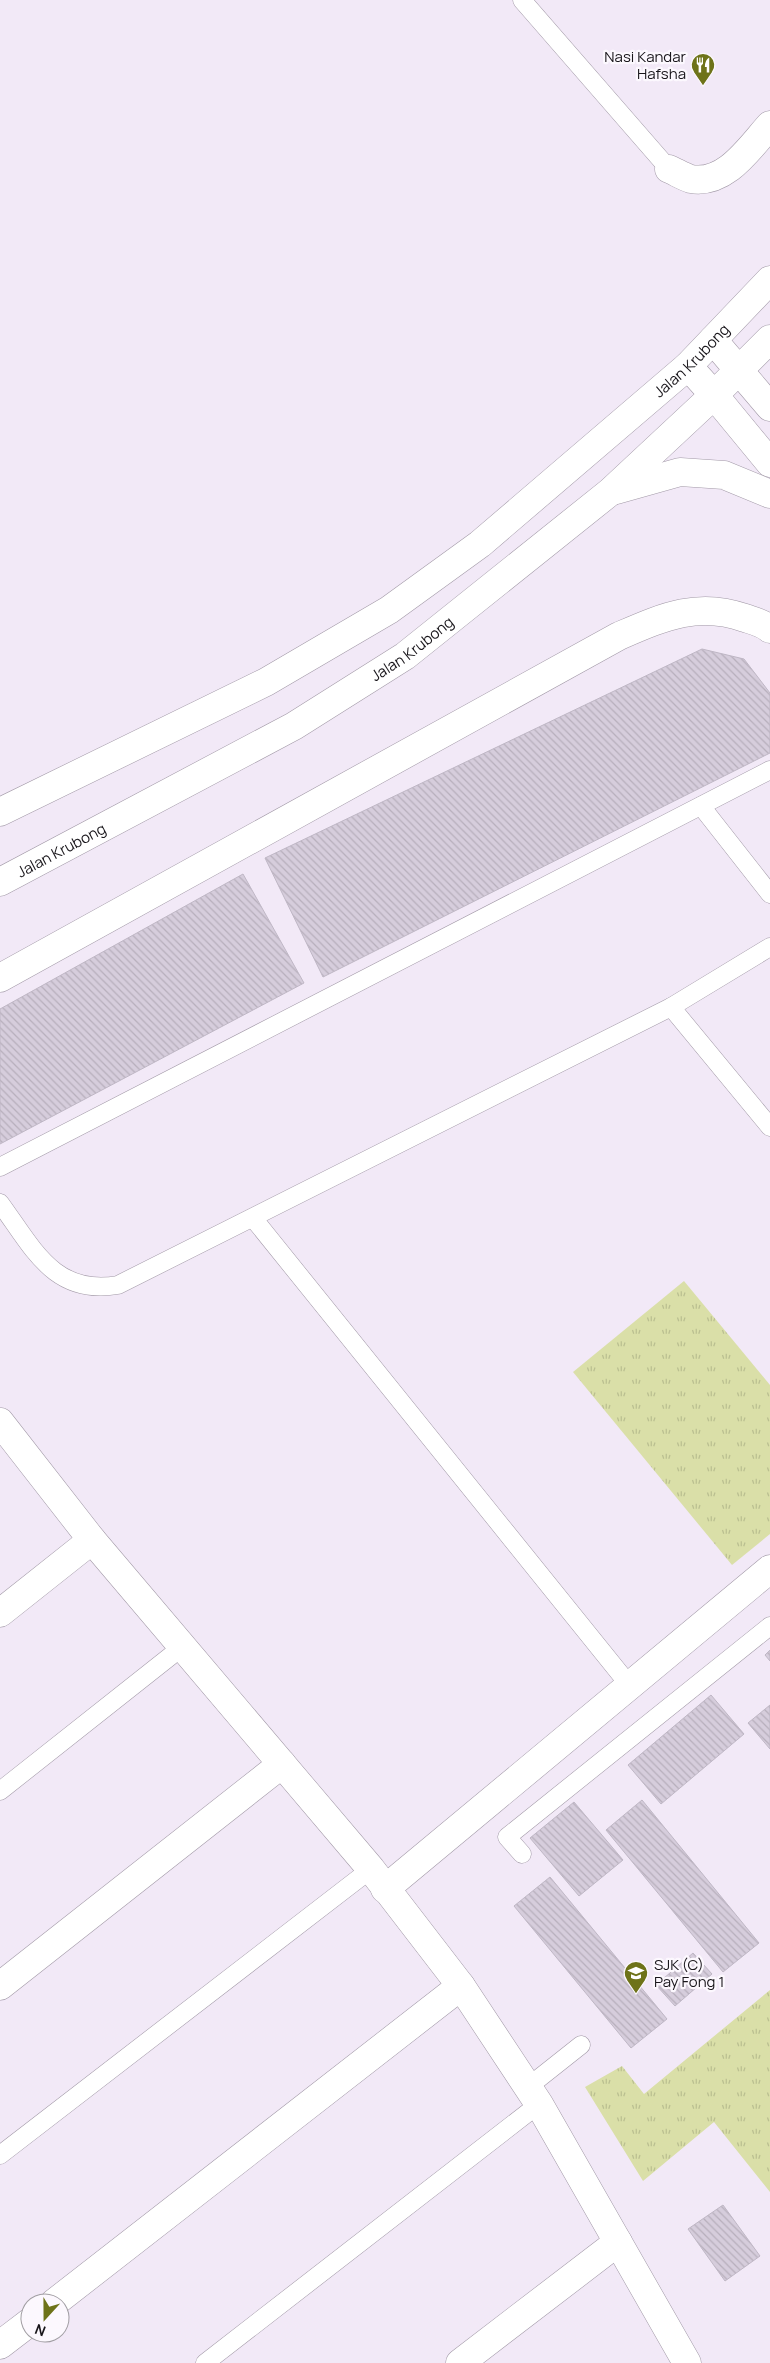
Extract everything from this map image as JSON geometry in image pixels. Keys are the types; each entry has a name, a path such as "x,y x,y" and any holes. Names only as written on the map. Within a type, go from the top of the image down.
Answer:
{"street":[{"path":"670,169 691,179 711,177 731,168 770,125"},
{"name":"Jalan Krubong","path":"0,812 266,682 389,610 480,544 688,366 770,280"},
{"name":"Jalan Krubong","path":"0,882 294,726 405,656 610,492 714,395 770,339"},
{"path":"713,340 770,407"},
{"path":"688,366 770,463"},
{"path":"610,492 680,472 724,475 770,494"},
{"path":"0,978 619,636 652,622 691,610 726,612 770,629"},
{"path":"0,1422 92,1540 378,1879 461,1986 534,2095 687,2363"},
{"path":"0,1613 92,1540"},
{"path":"378,1879 630,1686 770,1569"},
{"path":"0,1986 282,1764"},
{"path":"67,2293 461,1986"},
{"path":"460,2363 618,2242"},
{"path":"0,2345 20,2330"}],"lane":[{"path":"522,0 670,169"},
{"path":"0,1167 770,770"},
{"path":"701,806 770,894"},
{"path":"0,1203 39,1256 56,1274 77,1285 98,1288 118,1285 671,1006 770,947"},
{"path":"671,1006 770,1128"},
{"path":"253,1218 630,1686"},
{"path":"522,1854 507,1837 770,1626"},
{"path":"0,1791 182,1647"},
{"path":"0,2155 378,1879"},
{"path":"205,2363 534,2095 581,2045"}],"green space":[{"path":"684,1281 770,1385 770,1534 732,1565 573,1372"},
{"path":"770,1990 770,2192 714,2122 643,2181 585,2087 622,2066 644,2094"}],"building":[{"path":"702,649 744,659 770,693 770,753 323,977 265,858"},
{"path":"243,874 304,983 0,1144 0,1009"},
{"path":"770,1650 770,1661 765,1655"},
{"path":"711,1695 744,1734 661,1804 628,1765"},
{"path":"770,1705 770,1749 748,1723"},
{"path":"642,1800 759,1943 723,1972 606,1830"},
{"path":"574,1802 623,1860 579,1896 530,1838"},
{"path":"550,1877 667,2019 631,2048 514,1906"},
{"path":"693,1953 712,1974 675,2006 656,1985"},
{"path":"723,2205 760,2256 725,2281 688,2229"}],"place":[{"name":"Nasi Kandar Hafsha","path":"703,86"},
{"name":"SJK (C) Pay Fong 1","path":"636,1994"}]}
